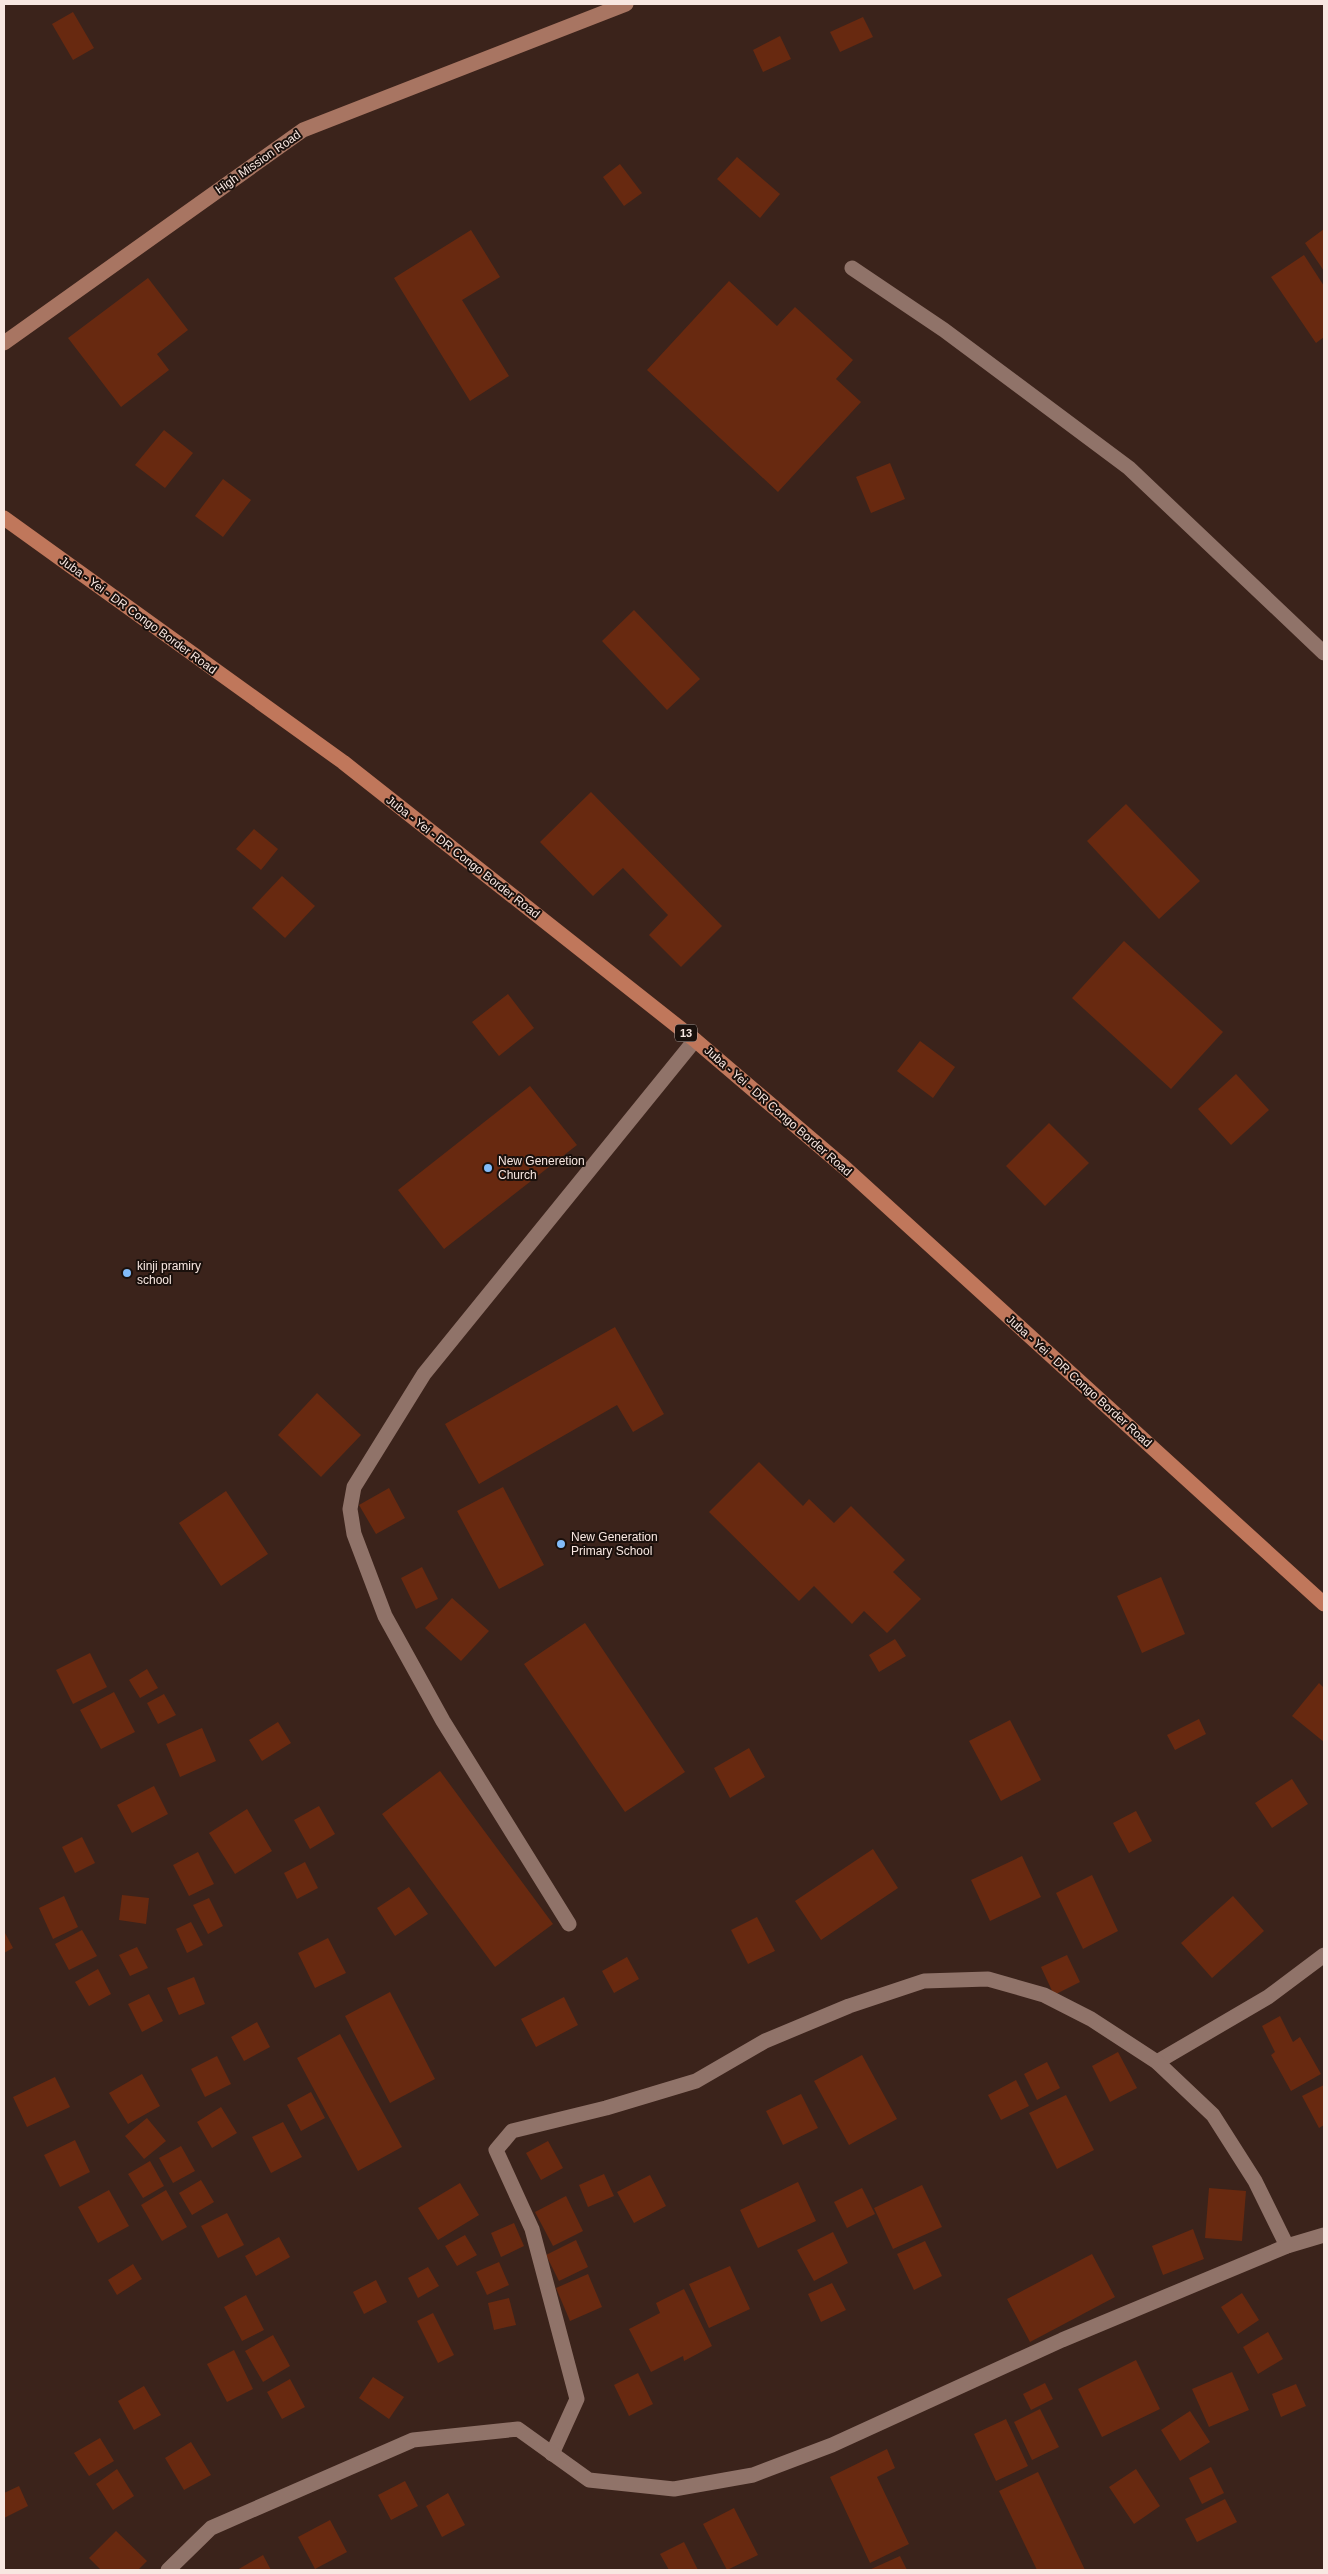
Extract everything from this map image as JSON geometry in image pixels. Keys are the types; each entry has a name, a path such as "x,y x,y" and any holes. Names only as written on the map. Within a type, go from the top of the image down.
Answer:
{"main road":[{"name":"Juba - Yei - DR Congo Border Road","path":"4,518 343,762 695,1040 844,1167 1324,1604"}],"street":[{"name":"High Mission Road","path":"4,343 303,130 626,4"},
{"path":"852,268 944,330 1129,468 1324,653"},
{"path":"569,1924 443,1720 385,1616 354,1534 350,1509 354,1487 424,1374 695,1040"},
{"path":"1157,2062 1268,1997 1324,1955"},
{"path":"552,2454 577,2400 532,2228 496,2150 512,2131 606,2108 696,2081 765,2041 849,2006 924,1981 988,1980 1044,1995 1091,2019 1157,2062 1213,2115 1255,2181 1287,2246"},
{"path":"168,2570 211,2528 413,2440 518,2430 589,2480 674,2489 753,2475 832,2445 1062,2340 1287,2246 1324,2235"}],"building":[{"path":"73,12 94,48 73,60 52,24"},
{"path":"863,17 873,37 840,52 830,32"},
{"path":"780,36 791,59 763,72 753,50"},
{"path":"737,157 780,194 760,218 717,179"},
{"path":"620,164 642,193 624,206 603,177"},
{"path":"1324,229 1324,271 1305,243"},
{"path":"471,230 500,277 462,300 509,376 470,401 394,278"},
{"path":"1304,255 1324,286 1324,337 1316,343 1271,277"},
{"path":"148,278 188,330 157,354 169,370 121,407 68,338"},
{"path":"729,281 777,326 795,307 853,360 836,379 861,402 778,492 647,370"},
{"path":"164,430 193,453 165,488 135,465"},
{"path":"890,463 905,499 871,513 856,477"},
{"path":"223,479 251,500 223,537 195,516"},
{"path":"634,610 700,679 667,710 602,641"},
{"path":"591,792 722,926 681,967 649,935 668,915 623,868 593,896 540,842"},
{"path":"1126,804 1200,881 1159,919 1087,841"},
{"path":"254,829 278,849 261,870 236,849"},
{"path":"282,876 315,906 285,938 252,908"},
{"path":"1124,941 1223,1032 1171,1089 1072,998"},
{"path":"508,994 534,1028 499,1056 472,1022"},
{"path":"920,1041 955,1067 933,1098 897,1071"},
{"path":"1236,1074 1269,1110 1231,1145 1198,1109"},
{"name":"New Generetion Church","path":"530,1086 577,1145 444,1249 398,1190"},
{"path":"1049,1123 1089,1163 1045,1206 1006,1166"},
{"path":"615,1327 664,1414 633,1432 617,1405 479,1484 445,1424"},
{"path":"317,1393 361,1435 321,1477 278,1435"},
{"path":"759,1462 803,1506 809,1499 834,1523 851,1506 905,1560 893,1572 921,1599 887,1633 864,1611 852,1624 814,1586 799,1601 709,1512"},
{"path":"503,1487 544,1565 499,1589 457,1511"},
{"path":"389,1488 405,1518 376,1534 359,1505"},
{"path":"226,1491 268,1554 221,1586 179,1523"},
{"path":"422,1567 438,1599 416,1609 401,1578"},
{"path":"1161,1577 1185,1634 1142,1653 1117,1596"},
{"path":"452,1598 489,1631 461,1661 425,1628"},
{"path":"585,1623 685,1772 625,1812 524,1664"},
{"path":"895,1639 906,1656 879,1672 869,1655"},
{"path":"90,1653 107,1687 73,1704 56,1670"},
{"path":"147,1669 158,1688 140,1698 129,1680"},
{"path":"1319,1683 1324,1688 1324,1742 1292,1716"},
{"path":"114,1692 135,1732 101,1749 80,1710"},
{"path":"164,1694 176,1715 158,1724 147,1703"},
{"path":"1199,1719 1206,1734 1175,1750 1167,1735"},
{"path":"1010,1720 1041,1780 1001,1801 969,1741"},
{"path":"278,1722 291,1743 262,1761 249,1740"},
{"path":"202,1728 216,1761 180,1777 166,1744"},
{"path":"749,1748 765,1777 730,1798 714,1768"},
{"path":"440,1771 553,1924 495,1967 382,1814"},
{"path":"1292,1779 1308,1804 1272,1828 1255,1803"},
{"path":"154,1786 168,1814 132,1833 117,1805"},
{"path":"319,1806 335,1834 310,1849 294,1820"},
{"path":"247,1809 272,1851 235,1874 209,1833"},
{"path":"1136,1811 1152,1841 1129,1853 1113,1823"},
{"path":"82,1837 95,1863 75,1873 62,1847"},
{"path":"873,1849 898,1888 821,1940 795,1901"},
{"path":"198,1852 214,1884 189,1896 173,1865"},
{"path":"1022,1856 1041,1897 990,1921 971,1880"},
{"path":"305,1862 318,1888 297,1899 284,1873"},
{"path":"1092,1875 1118,1931 1083,1949 1056,1893"},
{"path":"409,1887 428,1914 395,1936 377,1908"},
{"path":"122,1895 149,1898 146,1924 119,1920"},
{"path":"64,1896 78,1927 53,1939 39,1908"},
{"path":"1233,1896 1264,1931 1212,1978 1181,1943"},
{"path":"209,1898 223,1926 208,1934 193,1905"},
{"path":"757,1917 775,1951 748,1964 731,1930"},
{"path":"191,1922 203,1945 187,1953 176,1929"},
{"path":"82,1930 97,1956 69,1970 55,1944"},
{"path":"4,1931 13,1948 4,1953"},
{"path":"328,1938 346,1973 315,1988 298,1953"},
{"path":"137,1947 148,1968 130,1976 119,1955"},
{"path":"1067,1955 1080,1982 1054,1995 1041,1967"},
{"path":"627,1957 639,1979 614,1993 602,1971"},
{"path":"98,1969 111,1994 89,2006 75,1982"},
{"path":"194,1977 205,2004 179,2015 167,1988"},
{"path":"390,1992 435,2079 390,2103 345,2016"},
{"path":"149,1994 163,2021 142,2032 128,2004"},
{"path":"564,1997 578,2025 536,2047 521,2019"},
{"path":"1280,2016 1293,2042 1300,2037 1321,2074 1291,2091 1271,2055 1275,2052 1262,2026"},
{"path":"257,2022 270,2047 244,2061 231,2037"},
{"path":"340,2034 402,2147 358,2171 297,2058"},
{"path":"1118,2052 1137,2088 1110,2102 1092,2066"},
{"path":"862,2055 897,2119 849,2145 814,2081"},
{"path":"217,2056 231,2084 205,2097 191,2069"},
{"path":"1047,2062 1060,2088 1037,2100 1024,2074"},
{"path":"142,2074 160,2106 128,2124 109,2093"},
{"path":"55,2077 70,2107 27,2127 13,2097"},
{"path":"1016,2080 1029,2106 1001,2120 988,2095"},
{"path":"1324,2085 1324,2125 1319,2128 1302,2096"},
{"path":"311,2092 325,2118 301,2131 287,2105"},
{"path":"801,2094 818,2128 783,2145 766,2111"},
{"path":"1066,2095 1094,2150 1057,2169 1029,2113"},
{"path":"221,2107 237,2133 212,2148 197,2122"},
{"path":"147,2118 166,2141 144,2159 125,2136"},
{"path":"283,2122 302,2157 271,2173 252,2137"},
{"path":"75,2140 90,2172 60,2187 44,2155"},
{"path":"548,2141 563,2168 541,2180 526,2153"},
{"path":"181,2146 195,2171 173,2183 159,2158"},
{"path":"150,2161 164,2186 143,2198 128,2174"},
{"path":"604,2174 614,2196 588,2207 579,2185"},
{"path":"650,2175 666,2206 634,2223 617,2192"},
{"path":"201,2180 214,2202 192,2215 179,2193"},
{"path":"798,2182 816,2221 758,2248 740,2210"},
{"path":"460,2183 479,2215 438,2240 418,2208"},
{"path":"922,2185 942,2227 893,2249 874,2208"},
{"path":"862,2188 875,2214 847,2228 834,2202"},
{"path":"1209,2188 1246,2191 1242,2241 1205,2238"},
{"path":"109,2190 129,2226 98,2243 78,2207"},
{"path":"166,2190 187,2227 162,2241 141,2205"},
{"path":"566,2196 583,2231 553,2246 535,2212"},
{"path":"227,2213 244,2245 218,2258 201,2226"},
{"path":"514,2223 524,2246 501,2257 491,2233"},
{"path":"1193,2229 1204,2259 1163,2275 1152,2246"},
{"path":"833,2232 848,2263 814,2281 797,2250"},
{"path":"465,2235 477,2255 457,2266 445,2246"},
{"path":"279,2237 290,2257 256,2276 245,2256"},
{"path":"576,2240 588,2267 559,2281 546,2255"},
{"path":"925,2241 942,2276 914,2290 897,2254"},
{"path":"1092,2254 1115,2297 1030,2342 1007,2299"},
{"path":"499,2262 509,2285 487,2295 476,2272"},
{"path":"133,2264 142,2279 117,2295 108,2280"},
{"path":"730,2266 750,2309 709,2328 689,2284"},
{"path":"428,2267 439,2286 418,2298 408,2278"},
{"path":"588,2274 602,2307 570,2321 556,2288"},
{"path":"376,2280 387,2302 364,2314 353,2292"},
{"path":"832,2283 846,2310 821,2322 808,2294"},
{"path":"684,2289 712,2346 684,2361 683,2356 651,2372 629,2329 660,2313 656,2303"},
{"path":"1242,2293 1259,2320 1238,2334 1221,2307"},
{"path":"246,2295 264,2330 242,2341 224,2307"},
{"path":"509,2298 516,2325 494,2330 488,2303"},
{"path":"433,2313 454,2355 438,2363 417,2321"},
{"path":"1268,2332 1283,2359 1258,2374 1243,2347"},
{"path":"273,2335 290,2366 263,2382 245,2351"},
{"path":"234,2350 253,2389 227,2402 207,2364"},
{"path":"1136,2360 1160,2409 1102,2437 1078,2389"},
{"path":"1232,2372 1249,2410 1209,2427 1192,2389"},
{"path":"638,2373 653,2404 629,2416 614,2385"},
{"path":"373,2377 404,2397 389,2419 359,2398"},
{"path":"290,2379 305,2407 282,2419 267,2392"},
{"path":"1045,2383 1053,2399 1031,2410 1023,2394"},
{"path":"1296,2384 1306,2406 1281,2417 1272,2394"},
{"path":"144,2386 161,2415 134,2430 118,2401"},
{"path":"1040,2409 1059,2447 1032,2460 1014,2422"},
{"path":"1190,2411 1210,2442 1180,2461 1161,2430"},
{"path":"1006,2419 1028,2466 996,2481 974,2434"},
{"path":"100,2438 114,2461 89,2476 74,2453"},
{"path":"191,2442 211,2475 184,2490 165,2458"},
{"path":"887,2449 895,2468 877,2477 909,2544 870,2563 830,2477"},
{"path":"1211,2467 1224,2493 1202,2504 1189,2478"},
{"path":"117,2469 134,2496 113,2510 96,2484"},
{"path":"1136,2469 1160,2506 1134,2524 1109,2487"},
{"path":"1038,2472 1085,2570 1037,2570 999,2491"},
{"path":"405,2481 418,2506 391,2520 378,2495"},
{"path":"19,2486 28,2506 4,2518 4,2493"},
{"path":"448,2493 465,2525 442,2537 426,2506"},
{"path":"1225,2499 1237,2522 1197,2542 1185,2519"},
{"path":"734,2508 758,2555 727,2570 703,2524"},
{"path":"330,2520 347,2552 315,2569 298,2537"},
{"path":"116,2531 147,2561 138,2570 101,2570 89,2558"},
{"path":"684,2542 698,2570 669,2570 660,2554"},
{"path":"263,2555 271,2570 237,2570"},
{"path":"900,2556 907,2570 869,2570"}],"place":[{"name":"New Generetion Church","path":"488,1168"},
{"name":"kinji pramiry school","path":"127,1273"},
{"name":"New Generation Primary School","path":"561,1544"}]}
